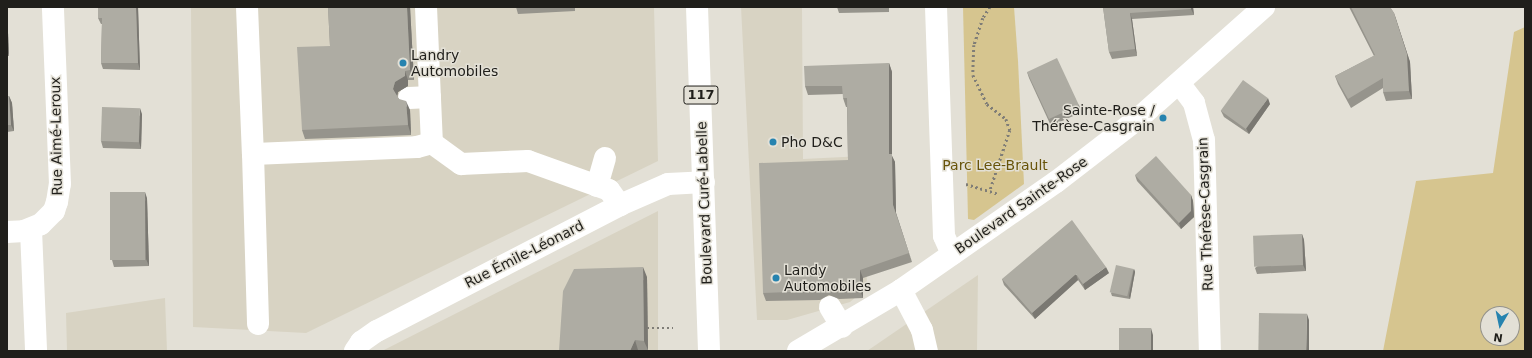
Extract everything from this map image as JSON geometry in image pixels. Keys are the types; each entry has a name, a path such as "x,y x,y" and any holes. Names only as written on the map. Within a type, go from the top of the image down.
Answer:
{"street":[{"name":"Rue Aimé-Leroux","path":"31,230 41,224 54,211 60,184 53,7"},
{"path":"247,7 258,324"},
{"path":"426,7 420,97 432,143 461,164 528,161 597,186 613,194 620,205"},
{"name":"Boulevard Curé-Labelle","path":"697,7 709,351"},
{"path":"936,7 943,228 946,243 952,254"},
{"name":"Boulevard Sainte-Rose","path":"798,351 842,327 900,290 1097,150 1179,83 1264,7"},
{"name":"Rue Thérèse-Casgrain","path":"1179,83 1194,103 1204,140 1210,351"},
{"path":"253,154 417,147 432,143"},
{"path":"597,186 605,158"},
{"name":"Rue Émile-Léonard","path":"355,351 361,342 377,331 620,205 668,184 704,182"},
{"path":"7,232 31,230 36,351"},
{"path":"900,290 922,330 926,351"},
{"path":"830,307 842,327"}],"path":[{"path":"990,7 983,18 974,46 971,66 975,79 987,104 1006,119 1009,134 990,191"},
{"path":"965,183 1002,195"},
{"path":"648,328 673,328"}],"shaded area":[{"path":"191,7 654,7 658,161 306,333 193,327"},
{"path":"741,7 802,7 803,159 864,156 867,288 850,302 787,320 757,320"},
{"path":"658,211 658,351 382,351"},
{"path":"978,275 977,351 867,351"},
{"path":"165,298 167,351 67,351 66,313"}],"green space":[{"name":"Parc Lee-Brault","path":"963,7 1014,7 1018,61 1024,184 974,220 968,219"},
{"path":"1525,27 1525,351 1383,351 1416,181 1493,173 1514,32"}],"building":[{"path":"98,7 136,7 138,63 101,63 102,18 98,18"},
{"path":"328,7 407,7 410,70 405,71 405,76 395,82 393,89 399,99 406,101 408,125 302,130 297,47 330,46"},
{"path":"1103,7 1191,7 1191,9 1130,13 1135,49 1109,52"},
{"path":"1351,7 1390,7 1394,13 1407,54 1409,91 1383,92 1383,78 1348,99 1335,76 1375,55"},
{"path":"1057,58 1079,105 1049,119 1027,72"},
{"path":"889,63 889,154 892,154 893,205 909,253 860,270 860,290 836,291 826,286 817,291 763,293 759,163 848,160 847,98 843,98 842,86 805,86 804,66"},
{"path":"1243,80 1268,98 1246,129 1221,111"},
{"path":"9,96 11,125 7,125 7,97"},
{"path":"102,107 140,108 139,142 101,141"},
{"path":"1156,156 1191,195 1191,211 1179,223 1135,175"},
{"path":"110,192 145,192 145,260 110,260"},
{"path":"1072,220 1106,267 1083,284 1076,274 1032,313 1002,279"},
{"path":"1302,234 1303,265 1254,267 1253,236"},
{"path":"1116,265 1134,269 1127,296 1110,292"},
{"path":"643,267 644,341 635,340 630,351 559,351 563,291 574,269"},
{"path":"1259,313 1307,314 1306,351 1258,351"},
{"path":"1119,328 1151,328 1151,351 1119,351"}],"place":[{"name":"Landry Automobiles","path":"403,63"},
{"name":"Sainte-Rose / Thérèse-Casgrain","path":"1163,118"},
{"name":"Pho D&C","path":"773,142"},
{"name":"Landy Automobiles","path":"776,278"}]}
